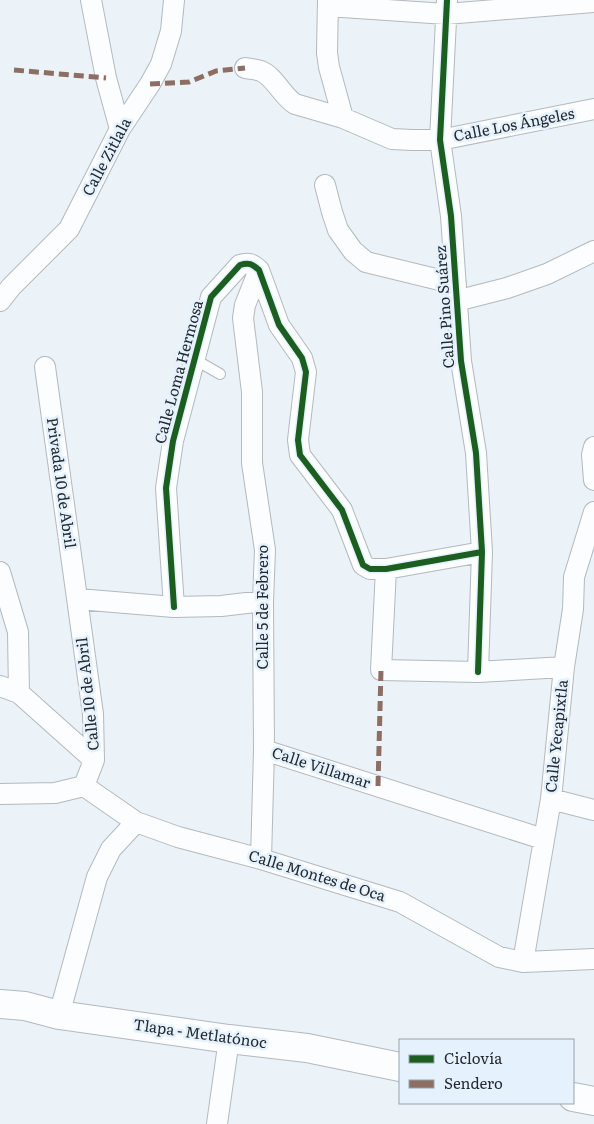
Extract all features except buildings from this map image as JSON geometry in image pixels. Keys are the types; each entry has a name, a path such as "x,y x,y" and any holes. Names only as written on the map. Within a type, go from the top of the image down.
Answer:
{"main road":[{"name":"Tlapa - Metlatónoc","path":"0,1004 25,1006 59,1015 308,1048 399,1066"},
{"path":"574,1097 594,1101"}],"street":[{"path":"91,0 106,78 120,129"},
{"name":"Calle Zitlala","path":"4,291 69,229 120,129 161,64 171,30 174,0"},
{"path":"343,118 327,53 328,3 447,7 594,2"},
{"name":"Calle Pino Suárez","path":"447,7 440,140 451,216 461,361 476,453 482,552 478,672"},
{"name":"Calle Los Ángeles","path":"245,68 260,70 269,76 288,100 295,104 343,118 392,139 440,140 594,109"},
{"path":"325,185 338,230 353,252 366,262 456,293 507,288 547,274 594,251"},
{"name":"Calle Loma Hermosa","path":"174,607 166,488 173,441 211,297 240,265 252,264 259,270"},
{"path":"259,270 279,325 302,358 306,372 298,440 300,455 342,510 363,565 370,569 386,569 482,552"},
{"name":"Calle 5 de Febrero","path":"259,270 245,305 243,318 252,392 252,463 265,550 263,602 264,750 261,859"},
{"name":"Privada 10 de Abril","path":"45,367 78,599"},
{"path":"594,447 592,455 594,480"},
{"name":"Calle Yecapixtla","path":"524,962 550,798 564,667 573,609 574,577 594,512"},
{"path":"386,569 382,670 478,672 564,667"},
{"path":"0,572 18,632 19,693"},
{"path":"78,599 174,607 221,606 263,602"},
{"name":"Calle 10 de Abril","path":"78,599 93,714 94,760 84,786"},
{"path":"0,686 19,693 94,760"},
{"name":"Calle Villamar","path":"264,750 543,839"},
{"path":"0,794 56,792 84,786"},
{"name":"Calle Montes de Oca","path":"84,786 136,822 178,837 261,859 400,902 499,956 524,962 594,959"},
{"path":"550,798 594,810"},
{"path":"59,1015 97,876 111,849 136,822"},
{"path":"217,1124 230,1039"}],"lane":[{"path":"194,359 220,374"}],"marked path":[{"path":"150,84 189,82 216,71 245,68"},
{"path":"14,70 106,78"},
{"path":"378,786 381,670"}],"cycle path":[{"path":"447,0 440,140 451,216 461,361 476,453 482,552 478,672"},
{"path":"174,607 166,488 173,441 211,297 243,264 250,264 259,270 279,325 302,358 306,372 298,440 300,455 342,510 363,565 370,569 386,569 482,552"}]}
